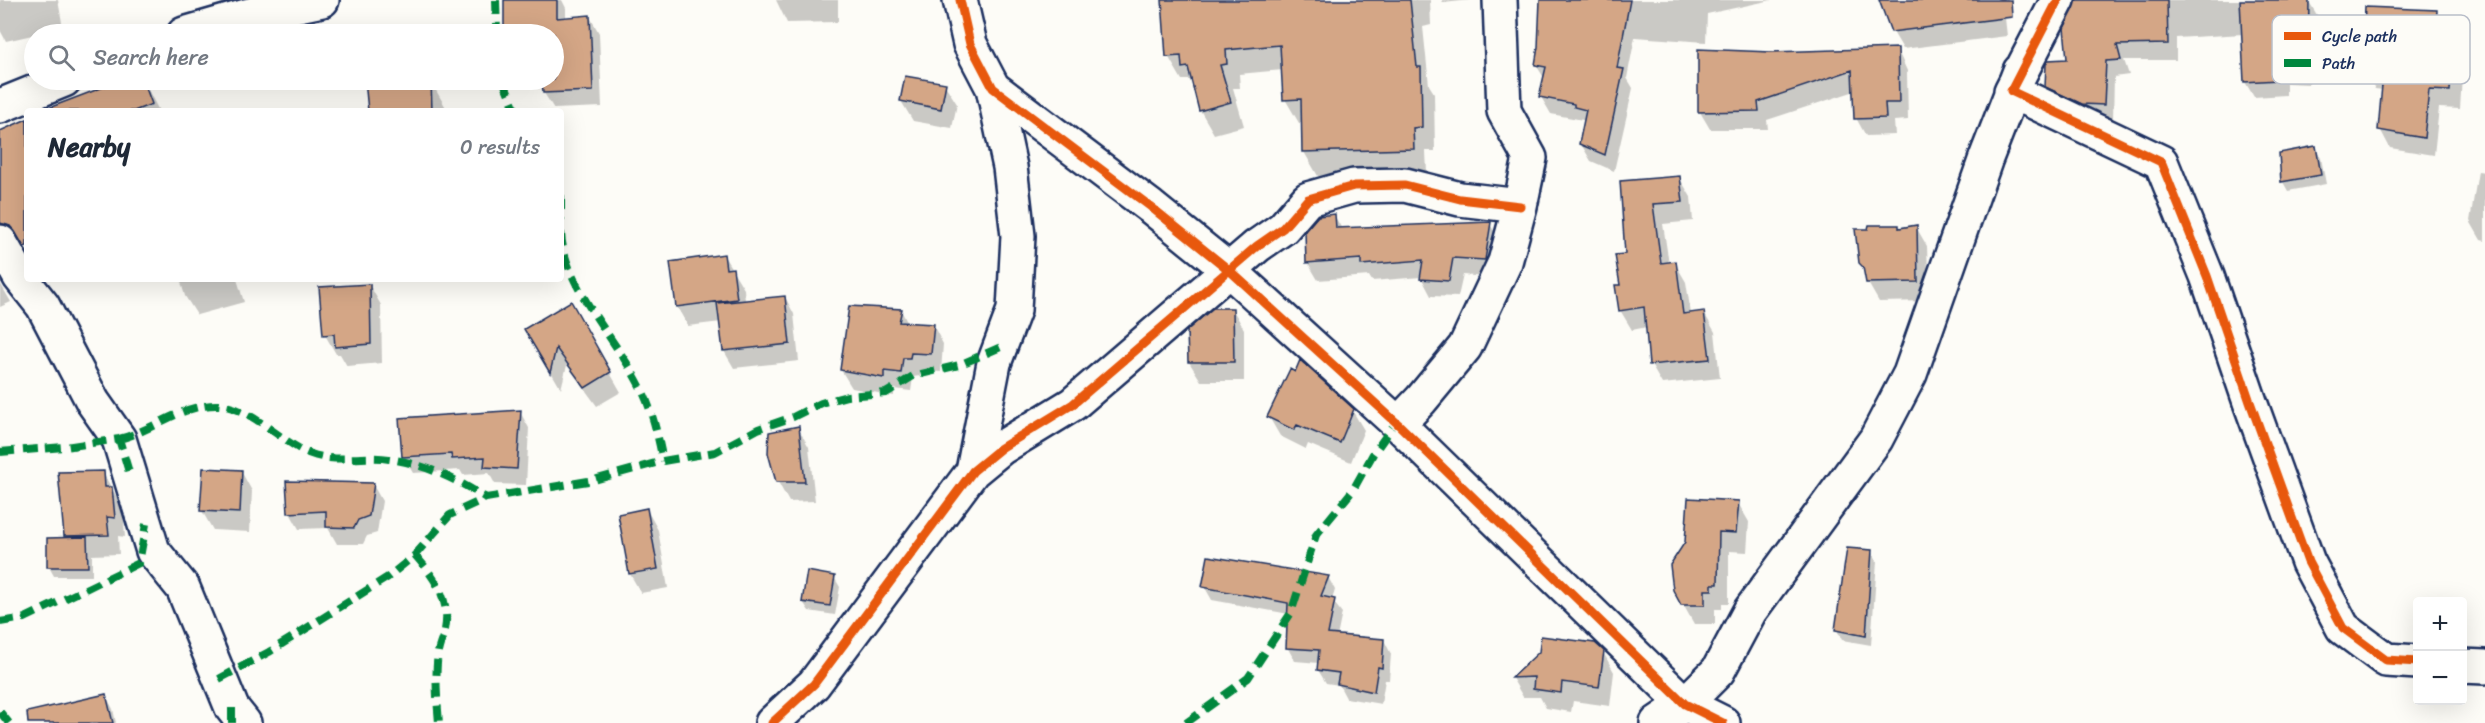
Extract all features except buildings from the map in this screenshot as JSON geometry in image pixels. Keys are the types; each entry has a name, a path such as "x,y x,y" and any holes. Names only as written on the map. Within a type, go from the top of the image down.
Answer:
{"street":[{"path":"218,24 322,0"},
{"path":"960,0 970,44 993,88 1010,167 1018,236 1014,310 994,363 973,471"},
{"path":"1398,424 1465,347 1505,262 1520,206 1530,158 1504,111 1500,0"},
{"path":"1657,723 1685,704 1718,671 1750,611 1876,439 1910,375 2011,91 2058,0"},
{"path":"993,88 1151,207 1229,270 1398,424 1685,704 1723,723"},
{"path":"0,106 39,90"},
{"path":"2011,91 2160,162 2208,276 2250,402 2308,562 2343,628 2386,660 2413,662"},
{"path":"772,723 814,684 973,471 1001,448 1073,404 1257,246 1283,228 1308,199 1354,186 1405,185 1460,199 1520,206"},
{"path":"0,242 20,277 43,306 93,402 119,439 153,551 183,588 232,708 244,723"},
{"path":"2467,666 2485,667"}],"marked path":[{"path":"496,0 497,24"},
{"path":"507,90 515,108"},
{"path":"564,252 581,292 630,368 644,395 654,423 663,461"},
{"path":"219,679 269,652 388,577 415,555 450,515 486,498 594,480 663,461 715,452 758,429 793,417 821,403 847,396 886,393 913,376 959,365 1001,347"},
{"path":"119,439 192,409 218,405 231,407 254,418 311,454 330,458 379,458 402,461 452,479 486,498"},
{"path":"1186,723 1248,678 1291,613 1316,535 1353,490 1373,454 1396,422"},
{"path":"0,452 65,447 119,439 129,472"},
{"path":"0,622 25,618 139,563 146,524"},
{"path":"415,555 434,580 446,608 445,630 437,662 439,723"},
{"path":"232,708 232,723"},
{"path":"0,712 9,723"}],"cycle path":[{"path":"960,0 970,44 993,88 1151,207 1229,270 1398,424 1685,704 1723,723"},
{"path":"2058,0 2011,91 2161,162 2207,276 2308,562 2343,628 2386,660 2413,662"},
{"path":"772,723 814,684 973,471 1001,448 1073,404 1257,246 1283,228 1308,199 1354,186 1405,185 1460,199 1520,206"}]}
